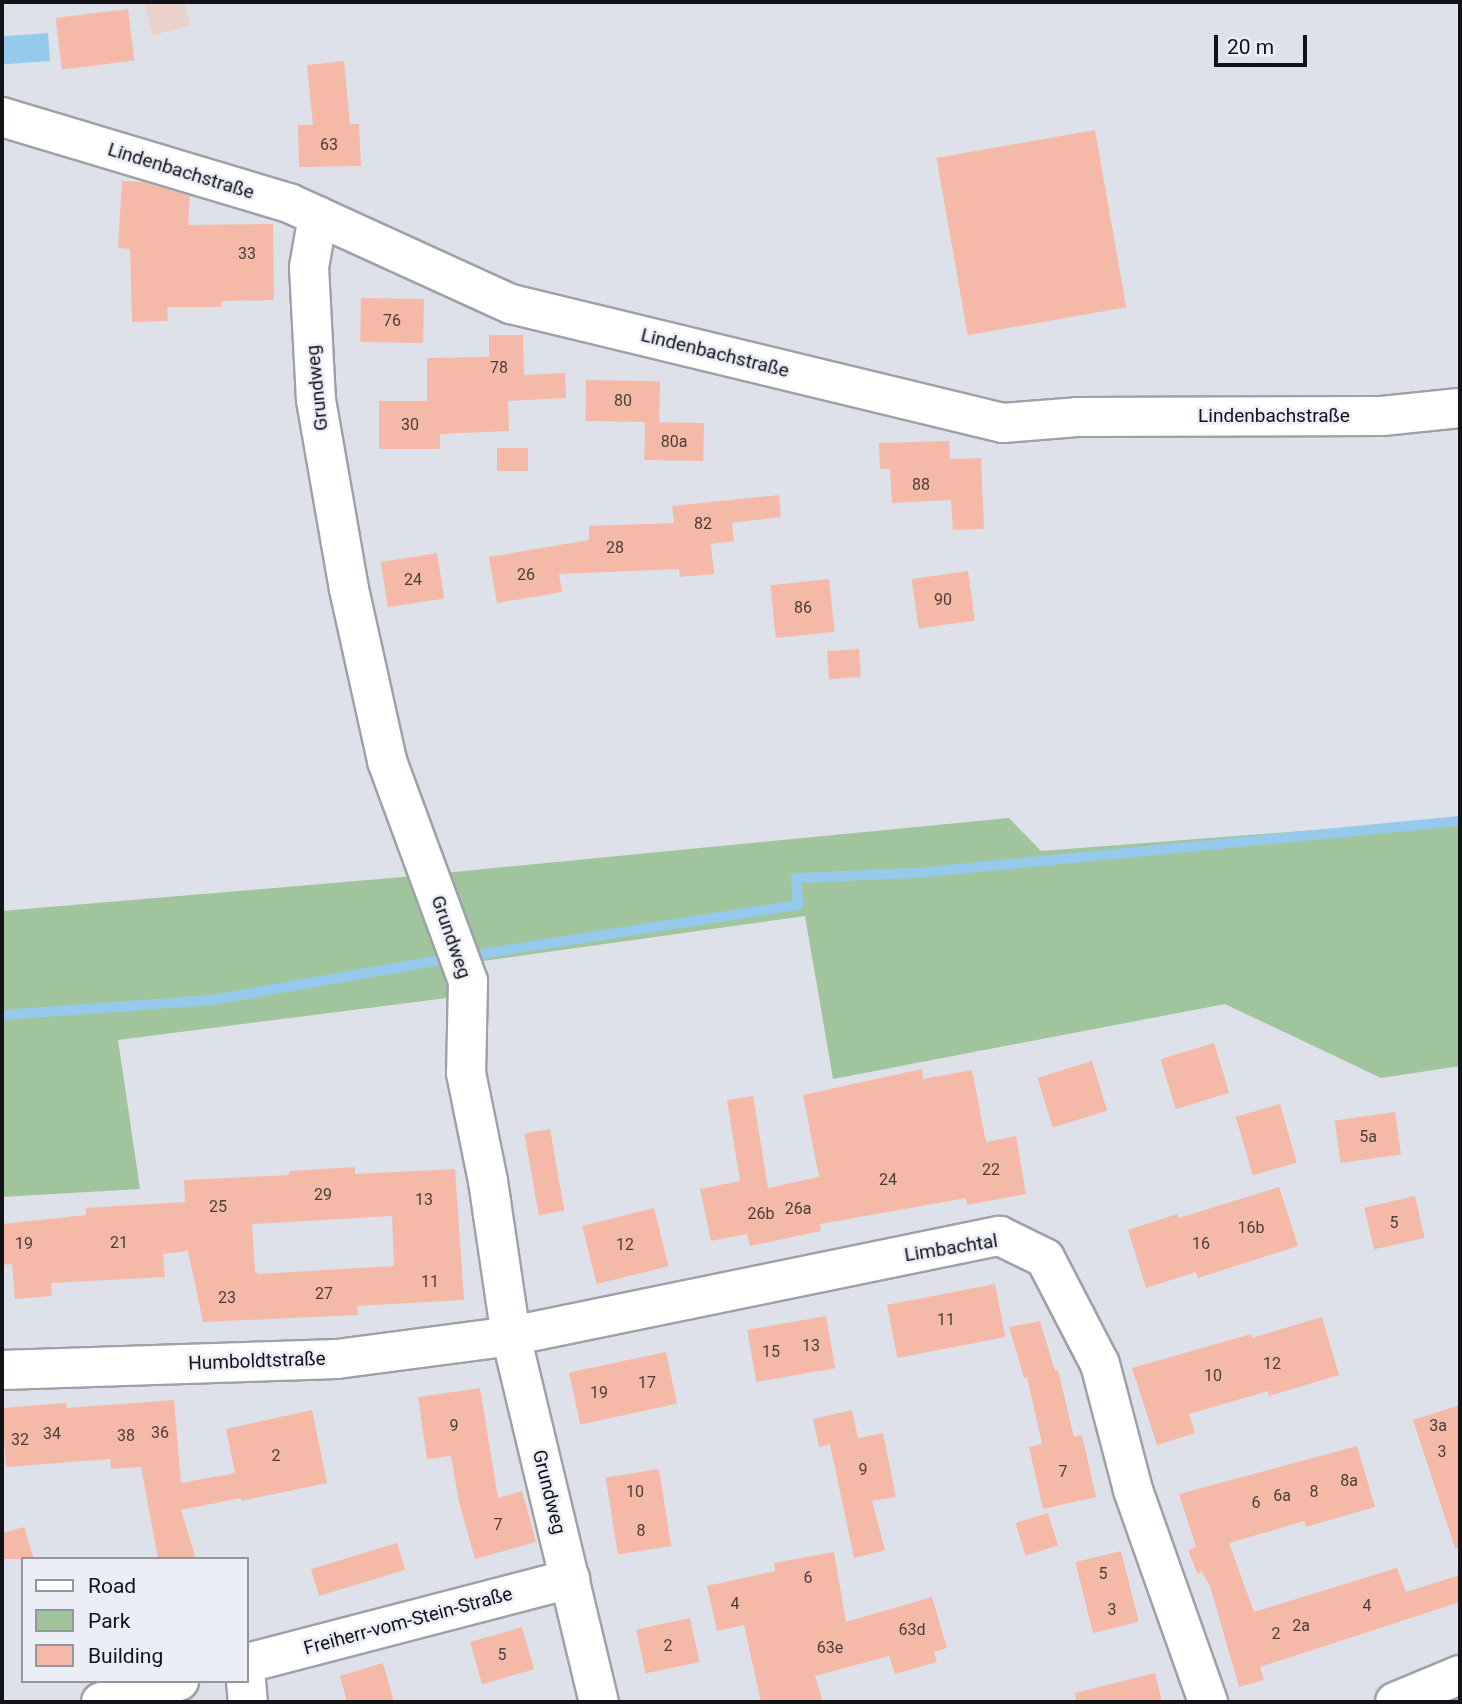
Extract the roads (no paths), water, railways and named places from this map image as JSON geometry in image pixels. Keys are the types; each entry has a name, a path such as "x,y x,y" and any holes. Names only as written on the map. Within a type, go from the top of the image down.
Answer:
{"street":[{"name":"Lindenbachstraße","path":"2,117 289,203 511,304 1003,423 1077,417 1382,416 1460,408"},
{"name":"Grundweg","path":"318,216 309,267 316,400 349,589 387,761 468,981 466,1073 488,1181 511,1336 599,1702"},
{"name":"Limbachtal","path":"511,1336 1000,1236 1045,1258 1100,1364 1133,1490 1208,1702"},
{"name":"Humboldtstraße","path":"2,1370 337,1359 511,1336"},
{"name":"Freiherr-vom-Stein-Straße","path":"248,1663 570,1579"},
{"path":"1395,1702 1460,1675"},
{"path":"101,1702 172,1683"},
{"path":"246,1683 248,1702"}],"water":[{"path":"48,33 50,61 4,64 2,36"}],"waterway":[{"path":"468,956 798,905 796,878 916,873 1460,821"},
{"path":"2,1015 212,1000 448,959"}]}
